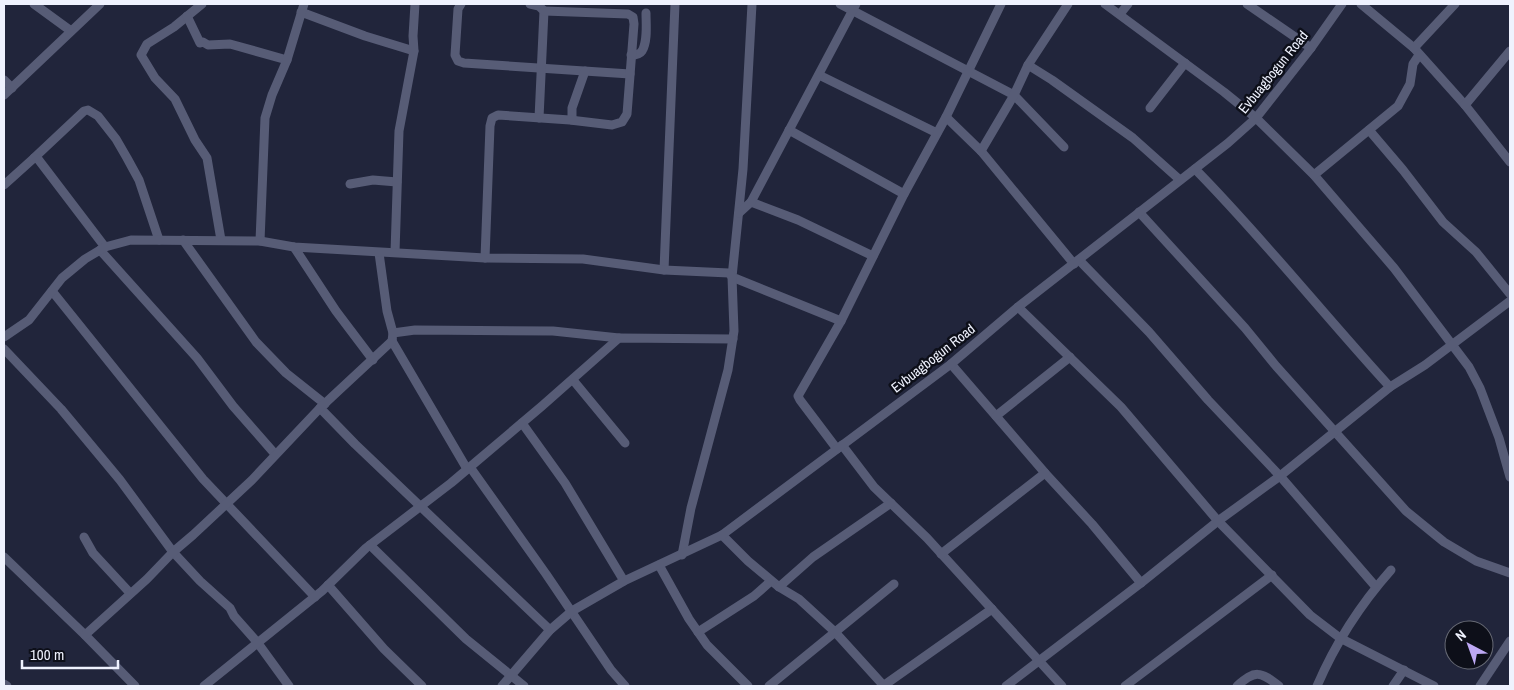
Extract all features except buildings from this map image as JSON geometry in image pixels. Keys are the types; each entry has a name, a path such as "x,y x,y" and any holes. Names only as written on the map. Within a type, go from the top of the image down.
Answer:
{"street":[{"path":"34,4 71,31"},
{"path":"4,95 100,4"},
{"path":"202,4 174,27 147,44 141,55 155,78 175,98 195,140 207,158 221,240"},
{"path":"395,252 399,131 414,51 414,4"},
{"path":"462,4 458,9 455,55 458,61 630,74"},
{"path":"530,4 540,6 544,11 539,118"},
{"path":"664,270 676,4"},
{"path":"682,555 691,508 728,370 733,339 732,277 739,213 752,4"},
{"path":"840,4 854,7 1014,96 1064,147"},
{"path":"1000,4 946,117 904,194 841,321 798,396 874,488 941,554 1062,686"},
{"path":"982,151 1014,96 1028,65 1068,4"},
{"path":"1105,4 1256,118 1314,174 1394,268 1470,367 1499,438 1510,477"},
{"path":"1120,14 1128,4"},
{"path":"1247,4 1311,48"},
{"name":"Evbuagbogun Road","path":"502,686 550,630 572,611 624,581 722,535 951,364 1018,307 1228,144 1256,118 1311,48 1342,4"},
{"path":"1361,4 1417,52 1465,105 1510,162"},
{"path":"1314,174 1398,106 1410,84 1417,52 1455,4"},
{"path":"739,213 750,202 854,7"},
{"path":"260,241 264,118 287,60 303,8 388,44 414,51"},
{"path":"485,258 486,189 492,118 498,115 612,124 622,122 627,114 633,17 628,14 544,11"},
{"path":"631,55 642,51 645,40 646,13"},
{"path":"187,16 200,43 203,42 208,45 230,44 287,60"},
{"path":"1465,105 1510,51"},
{"path":"1150,108 1185,63"},
{"path":"1028,65 1133,138 1180,180"},
{"path":"572,120 572,108 585,71"},
{"path":"819,75 937,133"},
{"path":"4,80 12,88"},
{"path":"4,185 84,111 88,110 98,116 116,139 140,180 159,240"},
{"path":"946,117 982,151 1076,262 1149,332 1208,400 1280,476 1376,587"},
{"path":"789,130 904,194"},
{"path":"1368,130 1403,170 1443,222 1476,252 1510,294"},
{"path":"34,158 38,159 102,249 197,358 232,406 275,454"},
{"path":"1195,169 1238,213 1390,387"},
{"path":"350,184 373,180 397,182"},
{"path":"750,202 798,220 873,256"},
{"path":"1139,212 1245,328 1334,432 1406,511 1444,542 1476,561 1510,573"},
{"path":"4,337 29,320 62,278 85,259 102,249 131,240 260,241 294,247 379,253 395,252 485,258 584,259 664,270 728,273 732,277 841,321"},
{"path":"183,240 256,342 323,406 355,444 550,630"},
{"path":"294,247 336,311 373,360"},
{"path":"379,253 387,311 393,337 468,468 572,611 611,670 625,686"},
{"path":"52,291 203,479 315,597"},
{"path":"1006,686 1141,583 1218,521 1280,476 1390,387 1453,344 1510,301"},
{"path":"1018,307 1121,407 1218,521 1310,614 1340,638 1434,686"},
{"path":"85,635 252,480 323,406 373,360 393,337 416,330 544,331 619,338 733,339"},
{"path":"204,686 315,597 370,545 468,468 573,380 619,338"},
{"path":"4,348 61,409 120,480 173,552 230,608 234,616 257,642 289,686"},
{"path":"996,416 1070,357"},
{"path":"951,364 1045,473 1092,524 1141,583"},
{"path":"573,380 624,443"},
{"path":"522,423 565,483 624,581"},
{"path":"941,554 1045,473"},
{"path":"779,587 813,557 891,503"},
{"path":"722,535 748,561 779,587 799,599 835,632 884,686 992,609"},
{"path":"84,538 93,552 130,593"},
{"path":"370,545 466,639 524,686"},
{"path":"4,557 135,686"},
{"path":"659,565 707,645 748,686"},
{"path":"1317,686 1340,638 1364,602 1391,570"},
{"path":"1125,686 1272,575"},
{"path":"698,632 754,596 772,581"},
{"path":"770,686 894,584"},
{"path":"328,585 384,649 422,686"},
{"path":"1480,686 1510,641"},
{"path":"1393,686 1404,670"},
{"path":"1237,686 1247,677 1255,674 1262,674 1279,686"}]}
